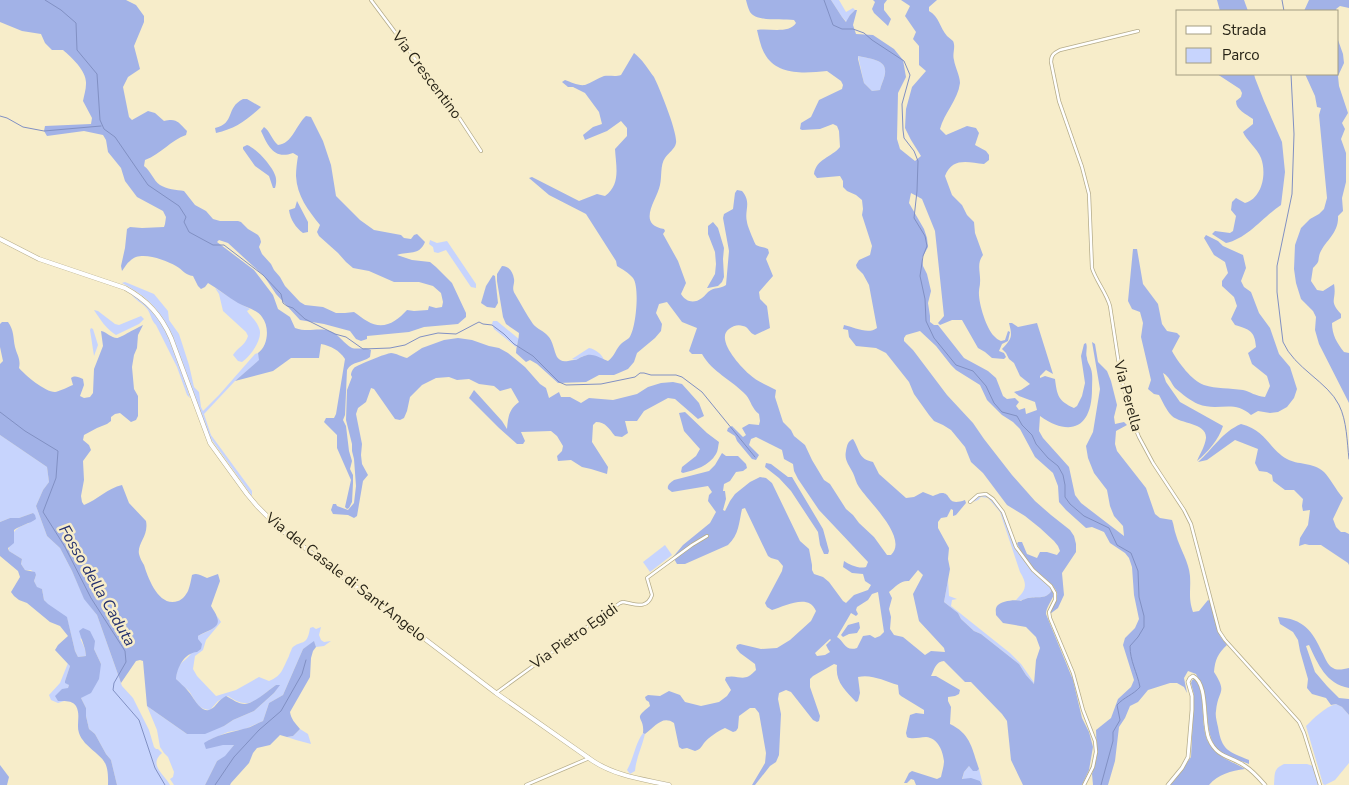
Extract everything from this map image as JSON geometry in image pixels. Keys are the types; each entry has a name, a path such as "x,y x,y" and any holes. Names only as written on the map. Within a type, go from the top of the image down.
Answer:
{"main road":[{"name":"Via del Casale di Sant'Angelo","path":"0,239 39,259 125,288 148,303 166,326 209,441 257,506 280,529 496,693 603,767 621,775 669,785"}],"street":[{"name":"Via Crescentino","path":"370,0 460,119 481,151"},
{"name":"Via Perella","path":"1138,31 1055,52 1052,57 1059,101 1082,167 1089,194 1092,268 1108,300 1121,378 1134,425 1153,463 1192,524 1219,631 1301,725 1320,785"},
{"path":"970,502 982,494 987,494 993,498 1006,517 1012,539 1022,556 1055,593 1055,600 1049,612 1050,620 1073,672 1095,741 1093,767 1084,785"},
{"name":"Via Pietro Egidi","path":"496,693 618,604 623,602 646,604 651,600 652,595 647,578 707,536"},
{"path":"1168,785 1182,768 1188,757 1192,710 1188,681 1192,676 1197,679 1202,690 1207,732 1211,744 1223,756 1246,766 1265,785"},
{"path":"526,785 588,757"}],"green space":[{"path":"831,0 839,0 846,12 853,8 855,10 847,22 842,17"},
{"path":"858,56 879,61 884,66 885,75 880,90 872,91 864,83"},
{"path":"430,240 437,243 447,241 476,284 476,288 471,287 446,250 438,253 434,252 433,247 429,244"},
{"path":"125,282 154,294 168,311 169,320 179,334 194,387 199,392 203,411 258,353 260,360 235,381 204,414 211,435 252,491 252,496 211,439 162,317 153,305 136,291 122,283"},
{"path":"215,288 250,309 247,311 259,328 260,337 258,342 249,356 242,362 238,361 233,355 248,336 223,311 219,294"},
{"path":"130,292 158,316 165,327 190,398 187,395 177,367 148,310"},
{"path":"94,310 119,325 141,316 144,319 139,324 116,335 106,327"},
{"path":"493,321 497,321 519,339 516,347 494,329"},
{"path":"91,328 98,345 94,356 90,330"},
{"path":"589,348 598,352 604,360 590,355 576,360 572,359"},
{"path":"0,435 47,467 49,482 36,506 47,536 60,548 84,598 97,615 122,686 133,698 149,730 154,747 162,753 156,762 158,769 170,785 117,785 111,760 95,734 89,729 86,708 81,698 101,664 94,649 80,638 86,656 78,657 67,618 48,605 44,600 42,589 37,588 34,581 36,575 31,570 25,570 21,564 22,559 9,551 10,540 14,532 29,523 33,513 0,522"},
{"path":"983,495 990,498 996,503 1004,516 1015,546 1027,564 1052,590 1047,595 1020,601 1016,600 1024,590 1024,580 1000,512 988,498 981,497 973,502 977,497"},
{"path":"665,545 672,555 650,572 643,562"},
{"path":"948,580 949,596 957,599 952,600 951,606 1010,653 1021,664 1035,684 1019,664 981,634 974,631 961,619 958,613 944,602"},
{"path":"217,616 221,622 206,640 203,650 195,656 193,669 216,696 236,690 259,677 269,681 277,677 292,648 305,641 310,628 316,629 321,627 319,635 321,640 324,642 331,641 324,646 316,647 314,642 303,649 283,695 269,703 263,721 245,729 228,732 209,740 223,745 234,745 225,757 217,761 205,785 174,785 170,779 173,777 174,772 168,757 160,747 157,730 147,706 187,734 224,726 254,711 274,693 279,685 276,685 259,698 248,703 236,701 228,696 218,701 210,710 202,708 197,704 189,691 176,679 177,673 180,665 193,651 198,636 215,627"},
{"path":"68,663 70,666 65,681 69,685 68,689 58,701 64,701 58,703 51,700 49,695 60,683"},
{"path":"1336,704 1342,707 1349,715 1349,763 1335,780 1325,785 1323,784 1306,726 1324,710"},
{"path":"300,729 308,734 311,744 287,737 293,736"},
{"path":"643,733 645,734 635,771 630,774 627,770"},
{"path":"1284,764 1307,764 1313,766 1319,785 1274,785 1276,770"},
{"path":"969,766 977,771 979,769 983,785 980,781 962,780 964,772"}],"shaded area":[{"path":"0,0 126,0 136,5 144,16 144,22 134,46 140,69 128,77 123,87 129,117 132,120 148,111 155,113 164,121 177,121 187,131 186,135 145,160 144,166 160,185 184,191 195,205 206,211 213,219 241,222 258,235 262,254 285,286 305,305 323,307 336,313 354,312 373,324 384,325 394,321 407,310 428,310 429,306 442,307 443,302 441,293 433,286 419,282 394,282 369,271 353,268 319,236 317,232 320,225 307,208 298,190 296,168 298,156 293,153 281,155 272,150 261,131 264,127 278,145 283,144 290,138 306,116 311,117 323,141 331,165 336,196 360,220 374,230 401,235 404,238 411,239 417,234 425,242 417,251 397,255 412,260 430,262 436,267 452,283 466,313 466,317 458,324 424,327 409,332 367,336 367,339 361,341 356,339 350,331 300,320 276,294 264,276 228,243 219,240 217,242 254,270 273,295 278,309 290,317 295,328 330,331 352,348 371,350 370,357 352,365 347,370 345,415 343,420 346,426 352,461 350,469 353,475 352,502 349,508 345,507 351,480 337,448 337,435 324,422 326,418 334,418 336,414 345,359 334,349 321,344 319,358 291,358 273,371 235,381 259,360 258,353 264,346 267,336 265,321 260,315 208,283 201,289 193,276 166,261 140,256 128,263 122,271 121,266 127,229 130,227 164,227 166,217 163,211 137,197 125,181 121,168 108,152 103,135 84,131 47,136 44,131 45,126 91,124 92,118 83,101 86,79 71,57 63,50 52,50 45,43 41,34 22,31 0,22"},
{"path":"746,0 831,0 846,22 850,15 857,10 853,25 856,34 873,35 894,49 903,60 906,77 898,93 897,139 900,149 915,161 921,156 905,128 906,109 912,87 926,71 919,65 919,46 913,39 916,32 905,16 910,6 901,0 937,0 929,7 929,11 935,16 947,36 953,41 955,66 960,83 957,95 940,129 946,135 967,126 976,128 979,133 975,145 986,151 989,155 989,160 984,164 956,163 948,170 945,176 952,195 974,222 975,233 983,255 979,265 981,308 988,327 996,338 1001,341 1005,340 1008,331 1010,332 1008,341 1002,344 999,351 1004,353 1006,357 1004,359 992,358 978,348 962,320 952,320 940,325 938,323 944,316 935,231 922,199 911,193 909,203 927,238 928,247 922,258 931,291 928,303 930,322 938,325 964,358 988,371 996,378 1003,396 1007,399 1015,398 1019,402 1016,406 1019,410 1025,408 1026,414 1037,410 1035,402 1014,392 1030,384 1020,376 1014,363 1002,349 1007,343 1010,338 1011,332 1009,323 1018,327 1037,323 1053,374 1046,370 1040,378 1045,376 1055,379 1059,397 1074,408 1082,396 1085,383 1081,356 1084,344 1086,343 1086,356 1092,376 1092,389 1091,402 1084,420 1078,425 1070,427 1051,423 1040,416 1039,431 1069,467 1075,495 1081,503 1124,536 1123,526 1114,516 1110,506 1107,490 1094,473 1086,446 1093,432 1100,389 1092,342 1095,344 1098,362 1107,371 1117,405 1114,417 1115,424 1124,422 1127,425 1116,431 1115,444 1117,451 1146,488 1155,514 1160,518 1172,520 1189,571 1190,598 1193,612 1199,611 1208,600 1210,601 1220,636 1227,645 1219,654 1214,668 1221,688 1216,719 1224,746 1231,752 1249,760 1249,764 1223,754 1217,749 1211,739 1202,689 1196,674 1188,671 1184,678 1187,693 1184,687 1177,683 1170,683 1148,690 1138,702 1130,706 1119,727 1115,761 1108,785 1093,785 1092,774 1097,757 1096,730 1111,718 1118,699 1131,687 1134,680 1123,645 1125,638 1135,628 1139,619 1134,595 1132,567 1129,558 1110,543 1104,532 1092,527 1086,528 1059,502 1058,486 1053,473 1035,457 1020,429 987,400 980,385 956,370 936,346 920,331 906,335 904,341 947,395 973,423 1012,475 1035,501 1070,530 1074,536 1076,552 1062,573 1064,595 1058,608 1050,614 1057,598 1057,593 1051,583 1032,567 1017,544 1022,542 1027,554 1037,558 1040,552 1057,555 1060,551 1058,546 1040,528 1007,505 983,473 971,462 965,447 951,430 934,421 929,415 914,394 909,382 886,353 876,348 856,346 849,337 848,330 843,329 844,325 865,331 877,328 869,285 856,265 859,260 870,255 872,246 862,215 862,200 843,187 843,181 840,176 817,178 814,174 818,165 840,147 837,126 833,124 820,129 800,129 801,123 811,117 819,100 842,89 843,85 841,81 827,71 794,72 778,67 771,62 763,50 757,30 784,30 796,23 794,20 770,19 753,15","holes":["858,56 879,61 884,66 885,75 880,90 872,91 864,83"]},
{"path":"873,0 887,0 884,4 884,10 891,19 888,26 874,13 872,9 875,2"},
{"path":"1217,0 1244,0 1248,10 1220,10"},
{"path":"1309,0 1349,0 1349,8 1340,6 1336,10 1304,10"},
{"path":"1339,43 1343,54 1344,63 1339,74"},
{"path":"634,53 654,77 674,130 676,143 663,161 660,185 650,211 650,217 651,222 665,231 663,234 678,261 686,283 681,294 688,300 699,300 711,290 726,285 729,251 723,218 724,214 733,209 737,190 742,191 745,195 747,199 746,214 748,227 756,245 768,249 769,253 766,259 773,276 759,292 760,299 767,306 770,328 755,335 745,327 734,326 725,333 727,346 735,359 749,374 776,390 775,397 783,422 794,436 805,445 824,480 830,484 846,509 874,537 887,555 891,555 895,548 895,539 891,530 858,485 846,460 847,445 853,439 860,454 868,461 873,462 879,474 906,498 914,497 923,492 933,496 941,493 945,494 955,502 965,500 966,503 956,515 953,516 953,510 951,509 947,517 941,518 938,522 938,528 949,548 948,559 950,569 944,602 958,613 961,619 974,631 981,634 1019,664 1034,684 1036,660 1040,648 1036,637 1026,627 1003,623 996,615 996,608 999,604 1005,602 1044,596 1052,590 1054,594 1046,614 1073,680 1082,718 1089,732 1093,747 1089,770 1082,785 1023,785 1011,760 1007,721 971,682 965,682 944,661 937,664 931,676 936,676 960,690 959,694 948,697 951,707 950,724 967,737 979,769 973,771 969,766 964,772 962,779 971,778 980,781 982,785 916,785 914,780 911,779 904,783 912,771 937,779 941,777 944,761 937,742 926,737 907,737 906,733 910,715 916,713 924,714 924,710 901,696 898,685 868,676 858,677 860,693 856,702 839,681 837,665 834,664 810,679 810,687 820,716 819,721 813,720 791,692 786,690 779,693 778,699 781,714 779,755 776,762 770,766 755,785 752,785 765,763 766,753 759,713 755,708 750,708 739,716 736,731 722,729 711,736 700,749 695,751 679,747 674,723 670,721 662,721 645,734 643,733 640,716 650,706 645,697 648,695 660,696 669,691 680,695 685,702 701,706 719,702 731,690 725,680 726,677 744,678 756,670 755,664 740,653 736,648 737,645 761,649 777,648 790,640 811,621 816,611 813,606 802,602 796,602 772,610 767,607 765,603 783,566 778,560 768,556 745,508 742,509 736,533 728,545 685,564 677,564 673,557 683,545 710,523 716,512 708,501 709,495 712,492 708,486 672,492 668,489 668,486 674,480 709,471 722,453 726,456 738,456 746,464 747,468 736,472 730,481 724,484 723,491 725,491 726,499 723,510 725,511 735,494 750,482 760,477 766,478 772,483 800,541 809,549 814,574 823,577 829,582 846,603 854,595 868,590 871,585 865,581 863,574 852,573 843,567 844,561 860,567 866,567 868,562 819,510 798,479 793,464 784,459 782,450 756,437 751,439 749,445 759,455 756,460 752,459 735,436 727,431 732,426 743,437 746,435 742,428 749,424 759,425 759,414 746,395 711,366 702,354 692,354 689,351 697,328 682,322 667,302 659,304 656,313 662,324 661,331 637,353 634,362 628,369 614,375 599,375 586,382 558,383 537,364 530,360 526,362 516,353 519,333 506,324 503,317 497,281 497,274 502,266 509,268 512,272 515,294 533,324 550,338 557,357 562,361 576,360 589,355 608,361 620,345 629,338 634,327 637,299 633,278 617,266 616,261 586,214 549,195 529,178 532,177 579,201 597,194 605,196 610,191 616,175 615,149 627,136 627,128 621,121 607,131 585,140 583,135 593,127 602,124 599,112 585,93 573,87 568,87 562,82 565,80 585,85 604,76 621,75","holes":["918,570 923,575 913,594 919,621 944,648 945,652 931,651 925,655 903,637 894,635 890,629 891,617 889,609 892,598 889,592 901,583 909,581","878,592 884,632 875,638 870,635 863,636 857,648 850,649 837,637 851,613 856,616 858,614 857,607 868,600 872,594","830,639 831,640 826,645 830,652 817,656 815,653"]},
{"path":"1219,75 1254,75 1282,142 1285,172 1281,205 1241,237 1226,243 1212,234 1215,231 1230,233 1233,231 1236,216 1231,210 1232,202 1236,198 1245,203 1251,200 1259,191 1263,178 1261,158 1243,132 1253,124 1253,119 1236,104 1236,101 1241,97 1240,89"},
{"path":"1305,75 1338,75 1339,86 1348,113 1342,123 1345,129 1341,139 1346,153 1346,182 1342,198 1343,211 1338,216 1334,232 1320,253 1318,262 1313,268 1311,281 1317,290 1323,291 1334,284 1334,303 1341,314 1341,318 1332,323 1332,327 1339,345 1344,352 1349,353 1349,403 1319,344 1315,330 1316,317 1313,311 1301,299 1294,269 1295,245 1301,228 1324,209 1327,198 1319,115 1321,108 1317,107 1315,96"},
{"path":"243,99 247,99 261,107 240,123 216,133 215,128 226,123 234,107"},
{"path":"247,145 259,153 271,167 276,179 275,188 273,188 269,176 255,166 243,149"},
{"path":"297,201 308,222 308,232 303,233 300,231 291,217 289,210 295,208"},
{"path":"713,222 718,228 724,248 724,277 718,286 707,288 715,274 716,264 715,252 708,234 708,226"},
{"path":"1206,235 1223,246 1243,255 1246,268 1241,281 1244,287 1251,292 1259,313 1270,328 1279,354 1290,367 1297,389 1294,398 1287,407 1278,412 1258,411 1251,415 1245,410 1238,408 1212,407 1198,404 1175,388 1163,373 1166,382 1180,402 1223,426 1213,445 1197,461 1205,444 1205,433 1202,429 1172,416 1159,395 1154,394 1148,389 1151,380 1141,337 1143,323 1140,312 1132,309 1128,301 1133,249 1137,249 1143,284 1158,304 1162,324 1167,331 1177,333 1180,336 1172,351 1186,371 1195,380 1204,385 1243,390 1265,397 1270,386 1267,376 1252,364 1248,353 1256,347 1253,334 1235,325 1231,319 1237,306 1234,297 1222,286 1222,281 1228,273 1225,262 1214,255 1204,238"},
{"path":"493,275 495,276 498,303 495,308 487,307 481,303 486,286"},
{"path":"8,322 11,328 19,360 19,368 26,375 41,386 55,392 73,385 72,377 75,376 83,379 84,385 80,396 84,398 90,397 93,393 94,369 103,346 101,331 117,338 143,325 138,335 132,367 134,389 138,396 138,416 136,420 131,422 120,413 115,414 107,424 84,435 83,440 89,445 91,450 83,461 82,502 84,505 122,485 129,503 146,521 146,531 139,554 155,590 165,600 171,602 178,601 185,596 194,574 207,578 218,574 220,581 211,606 217,616 217,624 212,629 198,636 202,644 201,649 185,658 178,670 176,679 201,707 207,710 213,708 226,696 245,704 276,685 280,685 254,711 205,734 187,734 147,706 143,661 136,661 121,683 97,615 84,599 60,548 47,536 36,506 49,482 47,467 0,435 0,364 3,361 0,347 0,324"},
{"path":"458,338 499,348 508,353 546,388 549,398 559,392 561,397 570,397 581,403 589,398 613,400 637,394 648,387 661,383 673,382 682,384 699,403 704,416 698,419 675,399 668,398 644,411 637,421 625,421 628,433 622,437 615,436 605,425 596,422 593,425 592,442 608,467 607,474 582,467 571,460 558,461 557,456 562,451 563,446 557,436 551,431 521,432 525,441 523,444 517,444 469,398 474,390 507,429 513,407 519,402 511,388 500,391 494,386 479,384 469,379 436,378 422,385 410,397 404,418 400,420 395,419 374,389 371,388 366,402 358,408 356,414 362,444 362,464 368,475 363,481 357,516 354,518 348,515 333,514 331,510 333,504 348,510 354,503 356,486 354,459 346,420 347,390 353,369 356,366 391,353 407,358 422,348 444,340"},
{"path":"685,412 719,442 717,453 710,462 697,469 683,473 681,472 682,467 696,456 700,449 684,431 679,413"},
{"path":"1241,424 1256,430 1275,450 1287,459 1310,465 1324,472 1343,498 1333,519 1336,527 1341,532 1349,534 1349,565 1321,545 1305,544 1299,546 1300,538 1308,525 1310,510 1303,511 1303,499 1294,490 1285,490 1273,481 1272,475 1259,471 1255,463 1258,449 1235,440 1207,460 1198,462 1228,431"},
{"path":"766,463 771,464 788,477 792,477 823,529 829,551 828,554 824,554 818,532 791,491 765,467"},
{"path":"33,513 36,519 14,530 14,543 8,548 9,551 22,559 21,564 25,570 35,572 34,581 37,587 42,589 44,600 67,617 78,657 86,656 79,631 83,628 90,631 95,641 94,649 101,664 99,679 91,693 81,698 86,708 89,729 95,734 111,760 117,785 108,785 106,764 80,736 76,706 70,702 58,701 55,696 62,689 68,688 69,685 65,681 70,666 55,650 68,636 60,626 50,622 11,592 20,577 18,571 0,556 0,522"},
{"path":"1278,617 1294,620 1306,627 1331,667 1339,670 1349,668 1349,688 1341,686 1329,678 1309,645 1306,646 1315,672 1339,698 1349,699 1349,715 1342,707 1336,704 1331,705 1326,698 1312,694 1307,688 1308,679 1298,640 1293,632 1280,624"},
{"path":"859,622 860,628 857,633 843,637 841,635 848,625"},
{"path":"314,641 316,647 311,658 310,677 290,712 292,719 300,729 293,736 280,735 270,745 257,748 249,763 230,785 205,785 217,761 225,756 234,745 223,745 206,749 204,743 218,736 248,728 263,721 269,703 283,695 303,649"},
{"path":"1194,679 1201,692 1206,738 1213,749 1221,756 1245,769 1216,778 1209,785 1170,785 1191,757 1194,695 1191,683"},
{"path":"0,765 9,777 7,785 0,785"}],"waterway":[{"path":"45,0 61,10 76,23 77,50 97,74 100,120 104,129 115,137 148,185 179,206 186,217 184,222 189,232 213,245 224,245 263,275 281,294 283,303 293,308 305,319 335,334 346,337 363,349 390,348 405,345 420,337 438,333 456,334 479,322 492,325 514,344 533,356 559,382 566,385 601,384 635,377 640,373 676,375 682,377 702,392 755,457"},
{"path":"824,0 833,25 842,29 853,29 864,33 904,61 910,75 902,104 903,130 904,138 914,151 918,161 914,218 925,236 927,246 923,256 920,276 925,299 926,321 934,338 956,365 973,371 986,386 994,403 1002,412 1017,416 1022,425 1032,435 1036,444 1058,466 1063,475 1065,497 1070,504 1084,516 1109,528 1117,545 1131,553 1138,571 1139,597 1144,616 1144,627 1130,646 1131,657 1140,687 1117,705 1120,720 1113,732 1113,741 1101,785"},
{"path":"1282,0 1284,10"},
{"path":"1291,75 1294,134 1292,194 1277,266 1277,292 1283,342 1295,360 1327,389 1339,405 1345,425 1349,459"},
{"path":"0,116 23,127 44,131 101,126"},
{"name":"Fosso della Caduta","path":"0,412 25,431 58,451 56,478 43,512 65,547 91,598 125,651 126,662 114,683 113,690 139,720 155,768 165,785"},
{"path":"215,785 234,757 259,730 281,711 302,674 306,660"}]}
